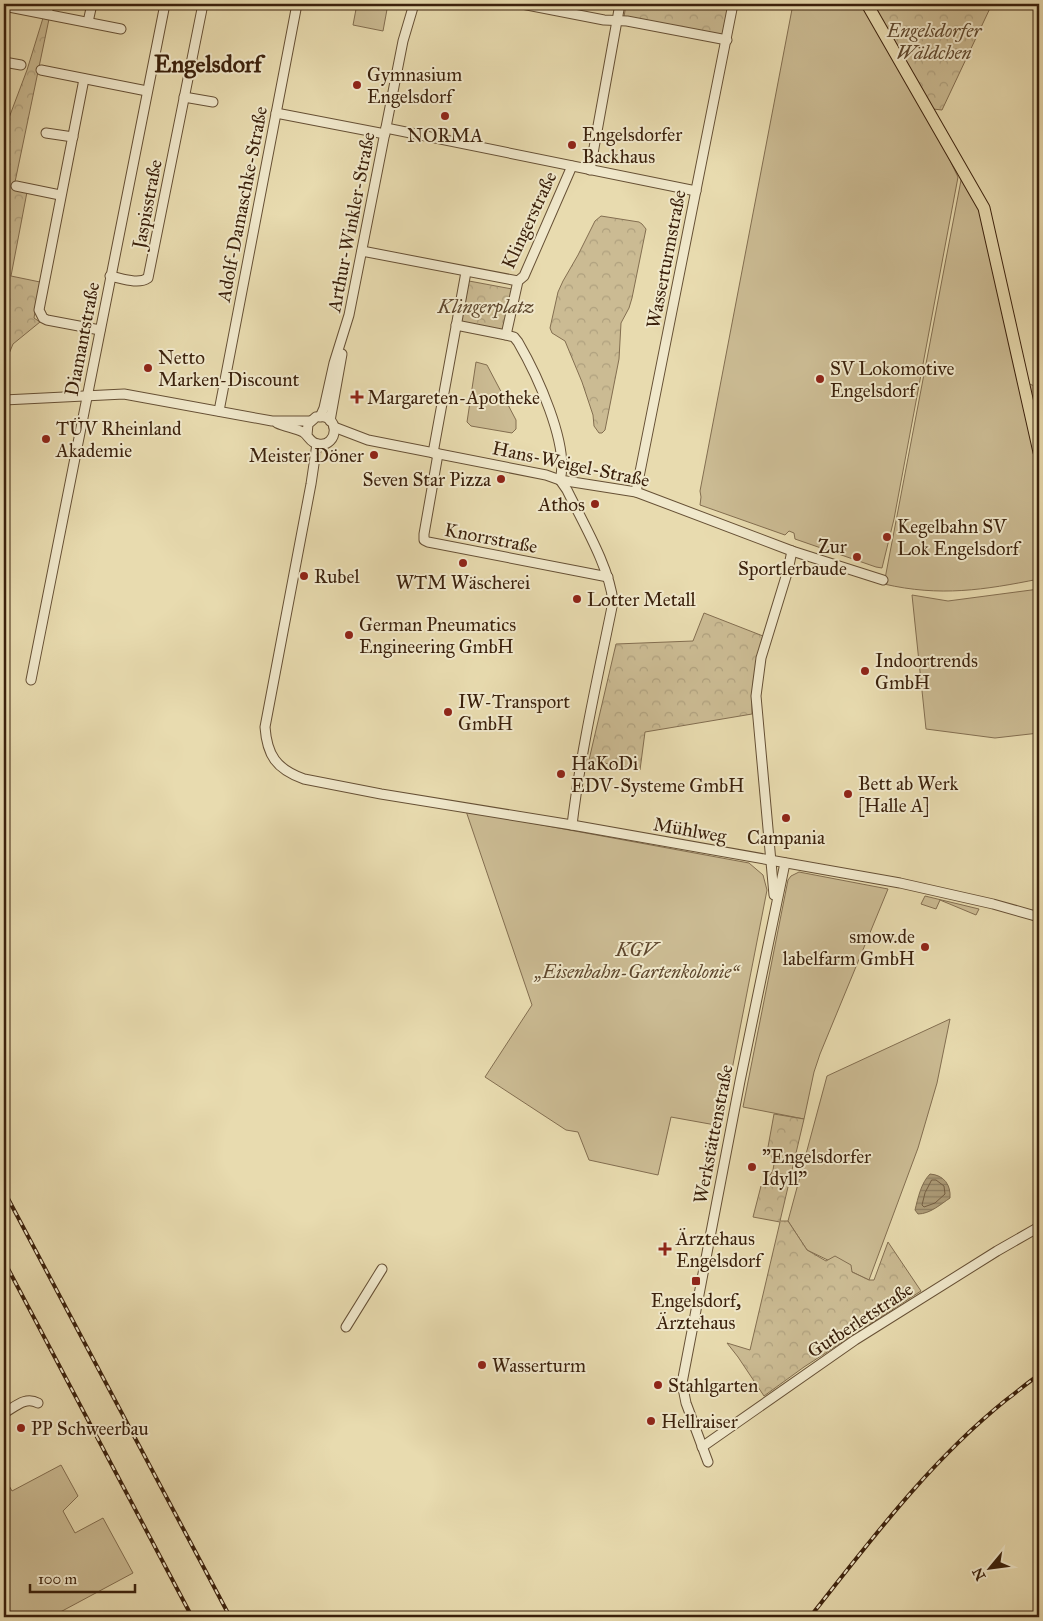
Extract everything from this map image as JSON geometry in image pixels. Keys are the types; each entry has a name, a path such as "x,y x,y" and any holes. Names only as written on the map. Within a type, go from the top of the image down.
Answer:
{"main road":[{"path":"867,4 984,208 1039,452"}],"street":[{"path":"47,14 49,4"},
{"path":"88,22 92,4"},
{"name":"Diamantstraße","path":"31,680 165,4"},
{"name":"Jaspisstraße","path":"110,276 138,282 148,278 203,4"},
{"name":"Adolf-Damaschke-Straße","path":"219,410 296,4"},
{"name":"Arthur-Winkler-Straße","path":"332,424 346,329 402,41 414,4"},
{"path":"522,4 604,20 628,21 727,40"},
{"path":"590,170 620,4"},
{"name":"Wasserturmstraße","path":"636,492 734,4"},
{"path":"4,6 121,29"},
{"path":"4,62 21,65"},
{"path":"41,70 147,91"},
{"path":"84,78 39,310 43,318 47,320 100,330"},
{"path":"184,97 213,102"},
{"path":"276,113 385,131 696,191"},
{"path":"46,133 72,137"},
{"name":"Klingerstraße","path":"506,335 518,280 524,276 572,166"},
{"path":"16,186 60,195"},
{"path":"362,251 466,272 518,280"},
{"path":"435,454 466,272"},
{"path":"456,326 514,337 518,342 542,390 554,425 562,456 560,480 567,490 612,589 613,602 593,701 572,825"},
{"name":"Arthur-Winkler-Straße","path":"320,416 324,408 334,363 346,329"},
{"path":"4,400 134,394 272,421 307,435"},
{"path":"272,421 310,421 320,416 332,424 334,434 331,440 324,444 317,444 310,440 306,429 310,421"},
{"name":"Hans-Weigel-Straße","path":"332,424 361,438 546,475 560,480 584,482 636,492 792,551 883,580"},
{"name":"Hans-Weigel-Straße","path":"331,440 361,438"},
{"name":"Mühlweg","path":"317,444 265,726 266,744 272,756 282,768 292,775 437,803 900,883 993,904 1039,917"},
{"name":"Knorrstraße","path":"435,454 424,540 608,577"},
{"name":"Werkstättenstraße","path":"774,913 774,892 756,696 761,658 792,551"},
{"name":"Werkstättenstraße","path":"708,1462 686,1403 682,1383 785,863"},
{"name":"Gutberletstraße","path":"702,1447 855,1340 997,1251 1039,1227"},
{"path":"346,1327 382,1269"},
{"path":"4,1414 25,1400 34,1400 38,1403"}],"green space":[{"path":"357,4 388,4 383,31 353,25"},
{"path":"626,4 729,4 722,36 624,17"},
{"path":"793,4 861,4 942,144 958,177 894,519 882,568 795,539 794,533 789,531 785,535 700,505 700,491"},
{"name":"Engelsdorfer Wäldchen","path":"870,4 992,4 942,110 933,109"},
{"path":"43,18 49,19 15,182 27,192 11,276 40,282 34,318 40,322 13,344 6,361 4,361 4,131 27,70"},
{"path":"962,175 978,205 1018,379 1039,388 1039,579 981,589 943,591 904,588 884,584"},
{"path":"601,216 639,222 646,229 632,298 621,323 619,359 605,430 599,433 594,426 593,415 582,382 565,341 552,333 550,328 558,292 563,281 595,221"},
{"name":"Klingerplatz","path":"469,281 512,289 504,332 461,324"},
{"path":"476,362 487,365 516,420 516,429 512,433 471,426 467,422"},
{"path":"1039,589 1039,733 995,738 926,729 912,595 948,601"},
{"path":"704,613 763,636 754,674 752,714 645,732 640,770 589,760 616,644 693,641"},
{"name":"KGV „Eisenbahn-Gartenkolonie“","path":"466,811 749,863 763,875 767,890 721,1126 671,1117 658,1175 589,1160 578,1132 566,1130 485,1077 532,1005"},
{"path":"799,872 888,889 820,1054 814,1072 804,1119 743,1107 788,880"},
{"path":"925,896 979,909 976,915 940,900 936,909 921,904"},
{"path":"950,1019 937,1083 918,1148 869,1280 807,1250 788,1221 827,1076"},
{"path":"774,1114 804,1119 780,1221 788,1221 807,1250 826,1261 835,1256 851,1265 852,1272 869,1280 874,1280 888,1242 921,1291 804,1367 764,1396 727,1343 750,1350 780,1222 753,1217 761,1186 766,1182 773,1170 774,1164 768,1147"},
{"path":"61,1465 78,1496 63,1511 75,1533 103,1518 133,1573 51,1617 4,1617 4,1477 12,1491"}],"water":[{"path":"930,1174 939,1176 946,1182 950,1198 931,1211 918,1214 915,1210 922,1186"}],"railway":[{"path":"4,1191 230,1617"},
{"path":"4,1261 192,1617"},
{"path":"810,1617 902,1503 951,1449 1006,1400 1039,1375"}],"place":[{"name":"Gymnasium Engelsdorf","path":"357,85"},
{"name":"NORMA","path":"445,116"},
{"name":"Engelsdorfer Backhaus","path":"572,145"},
{"name":"Netto Marken-Discount","path":"148,368"},
{"name":"SV Lokomotive Engelsdorf","path":"820,379"},
{"name":"Margareten-Apotheke","path":"357,397"},
{"name":"TÜV Rheinland Akademie","path":"46,439"},
{"name":"Meister Döner","path":"374,455"},
{"name":"Seven Star Pizza","path":"501,479"},
{"name":"Athos","path":"595,504"},
{"name":"Kegelbahn SV Lok Engelsdorf","path":"887,537"},
{"name":"Zur Sportlerbaude","path":"857,557"},
{"name":"WTM Wäscherei","path":"463,563"},
{"name":"Rubel","path":"304,576"},
{"name":"Lotter Metall","path":"577,599"},
{"name":"German Pneumatics Engineering GmbH","path":"349,635"},
{"name":"Indoortrends GmbH","path":"865,671"},
{"name":"IW-Transport GmbH","path":"448,712"},
{"name":"HaKoDi EDV-Systeme GmbH","path":"561,774"},
{"name":"Bett ab Werk [Halle A]","path":"848,794"},
{"name":"Campania","path":"786,818"},
{"name":"smow.de labelfarm GmbH","path":"925,947"},
{"name":"\"Engelsdorfer Idyll\"","path":"752,1167"},
{"name":"Ärztehaus Engelsdorf","path":"665,1249"},
{"name":"Engelsdorf, Ärztehaus","path":"696,1281"},
{"name":"Wasserturm","path":"482,1365"},
{"name":"Stahlgarten","path":"658,1385"},
{"name":"Hellraiser","path":"651,1421"},
{"name":"PP Schweerbau","path":"21,1428"}],"district":[{"name":"Engelsdorf","path":"208,64"}]}
